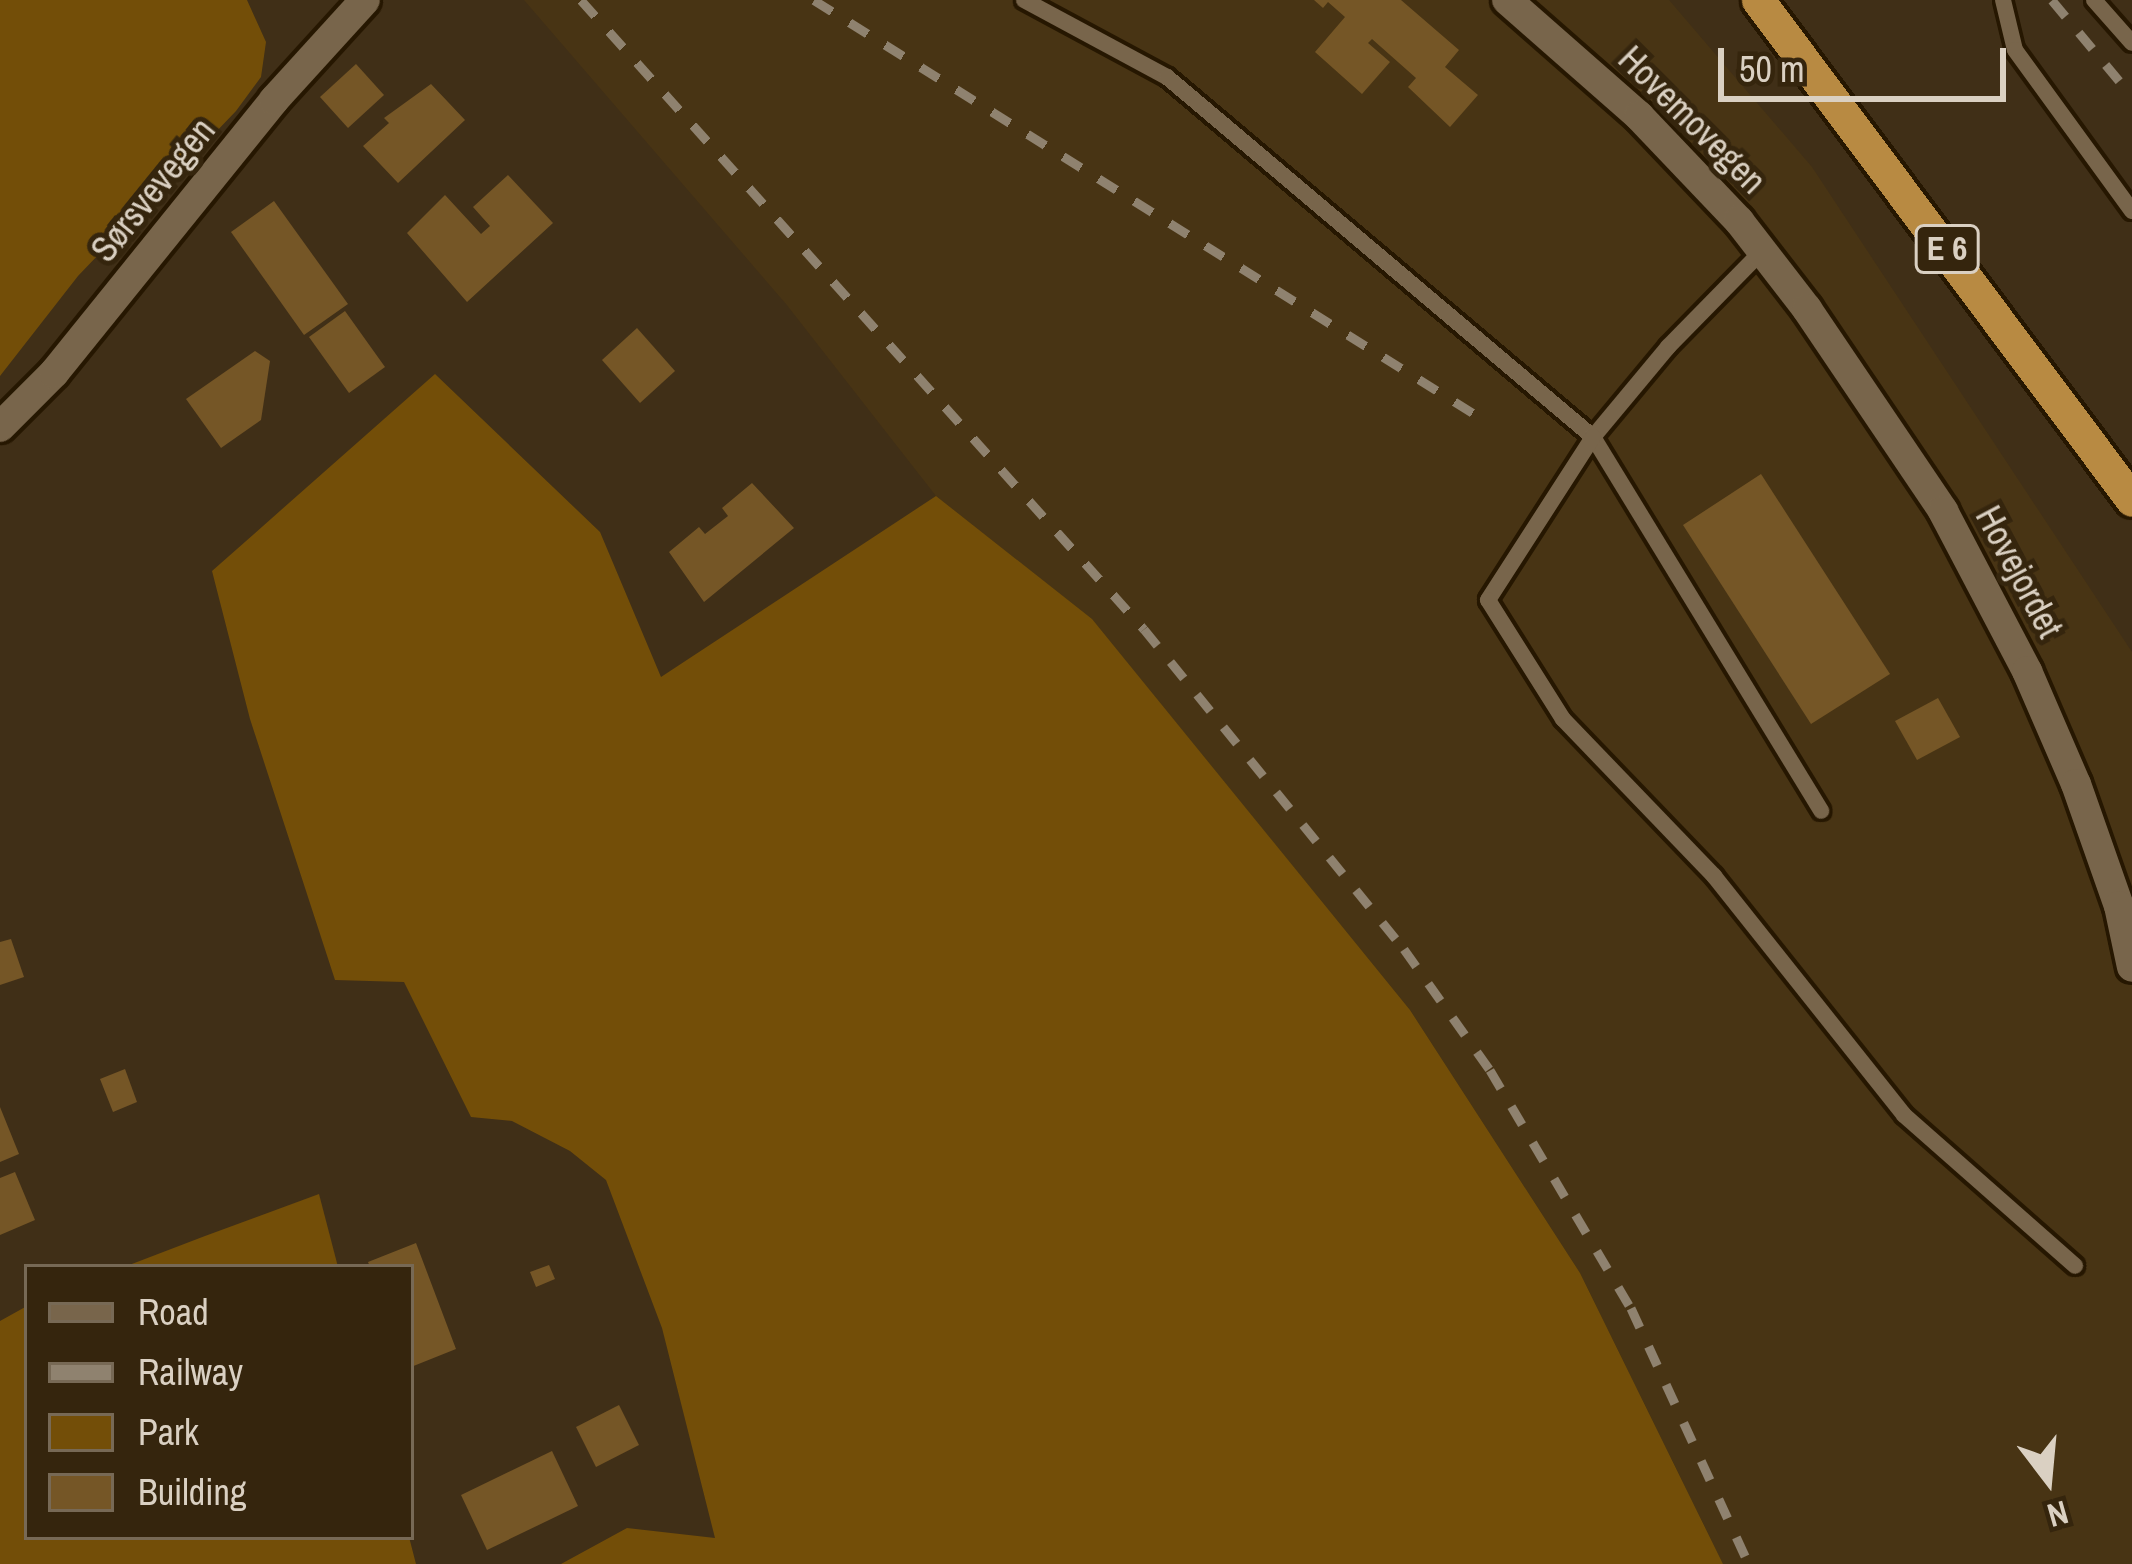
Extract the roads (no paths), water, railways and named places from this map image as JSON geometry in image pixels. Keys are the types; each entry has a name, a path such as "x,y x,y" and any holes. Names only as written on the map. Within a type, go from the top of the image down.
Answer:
{"highway":[{"name":"E 6","path":"1758,0 2132,500"}],"street":[{"name":"Sørsvevegen","path":"0,428 54,373 274,100 365,0"},
{"name":"Hovemovegen","path":"1507,0 1639,116 1762,251"},
{"name":"Hovejordet","path":"1762,251 1942,511 2017,653 2076,784 2119,906 2132,967"}],"lane":[{"path":"1024,0 1168,76 1593,437 1821,812"},
{"path":"2003,0 2014,50 2132,211"},
{"path":"2095,0 2132,43"},
{"path":"1762,251 1668,346 1593,437 1488,600 1563,719 1714,876 1904,1115 2075,1266"}],"railway":[{"path":"581,0 1144,629 1404,949 1490,1070 1631,1308 1749,1564"},
{"path":"814,0 1476,415"},
{"path":"2052,0 2132,96"}]}
